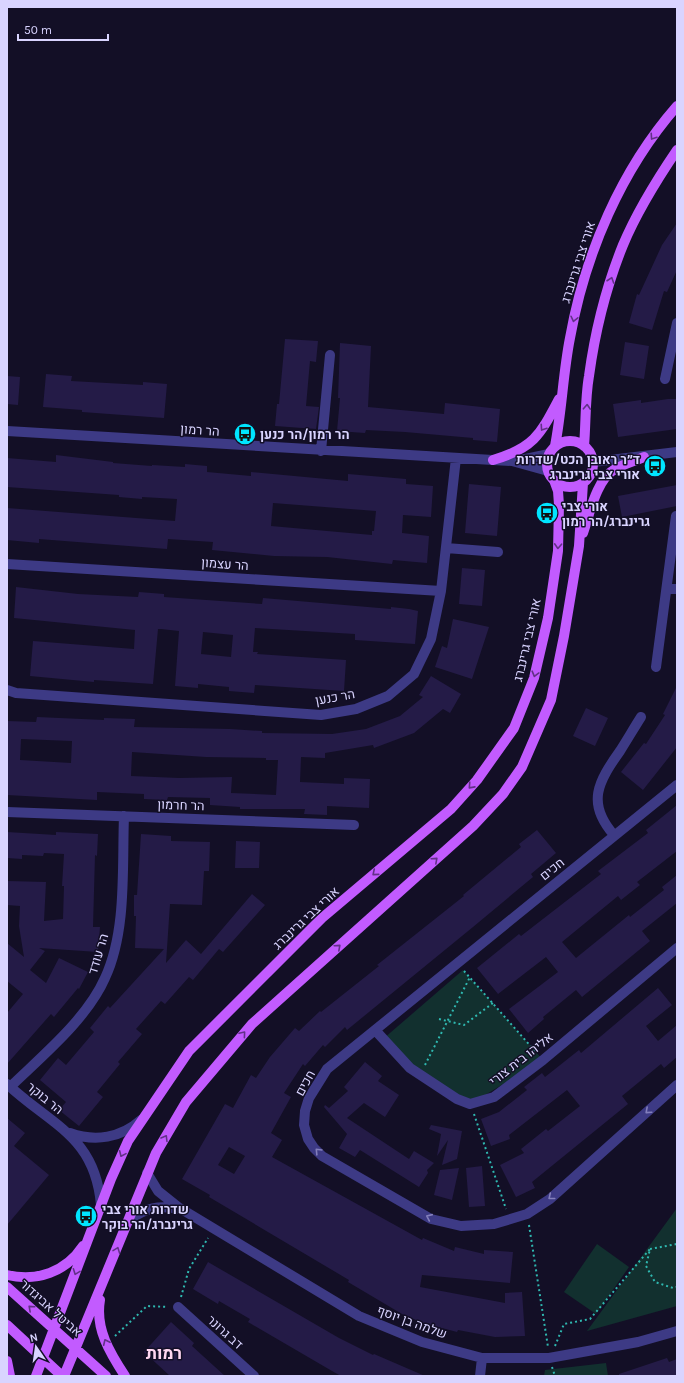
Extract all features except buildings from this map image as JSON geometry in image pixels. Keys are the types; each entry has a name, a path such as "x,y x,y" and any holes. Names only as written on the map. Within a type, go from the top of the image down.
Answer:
{"main road":[{"name":"אורי צבי גרינברג","path":"555,446 570,337 582,288 609,212 637,161 662,123 677,106"},
{"path":"584,446 588,378 599,322 608,288 624,244 660,175 677,150"},
{"path":"494,460 515,453 527,446 538,434 562,394"},
{"path":"7,1325 63,1376 77,1349 147,1173 156,1153 186,1102 252,1024 473,826 503,794 522,767 551,700 564,636 579,546 582,483 590,473 593,462 588,450 579,443 567,441 555,446 549,454 547,460 548,471 554,480 568,486 582,483"},
{"path":"579,546 596,495 604,480 614,470 644,457"},
{"name":"אורי צבי גרינברג","path":"36,1376 101,1205 128,1141 189,1051 322,918 451,809 477,780 514,728 534,678 549,610 558,551 559,505 558,491 554,480"},
{"path":"7,1274 27,1278 53,1272 66,1264 80,1251 95,1223"},
{"name":"אביטל אביגדור","path":"7,1287 106,1376"},
{"path":"102,1287 98,1308 99,1321 107,1344 125,1376"},
{"path":"7,1361 10,1376"}],"street":[{"path":"665,379 677,323"},
{"path":"321,451 330,355"},
{"name":"הר רמון","path":"7,431 321,451 512,461 548,471"},
{"path":"593,462 677,452"},
{"name":"הר רמון","path":"512,461 549,454"},
{"name":"הר כנען","path":"7,690 16,693 321,715 356,709 388,696 414,674 431,639 441,591 456,458"},
{"path":"656,667 676,516"},
{"path":"446,548 498,552"},
{"name":"הר עצמון","path":"7,564 441,591"},
{"path":"666,589 677,589"},
{"path":"614,836 604,824 598,807 598,794 604,773 641,717"},
{"name":"חכים","path":"677,785 457,962 328,1069 309,1098 305,1111 304,1125 308,1138 314,1148 322,1156 431,1219 461,1226 494,1224 527,1214 550,1199 677,1085"},
{"name":"הר חרמון","path":"7,812 354,825"},
{"name":"הר עודד","path":"9,1086 75,1022 105,978 115,949 120,919 124,816"},
{"name":"אליהו בית צורי","path":"470,1104 494,1098 543,1060 677,948"},
{"path":"375,1030 410,1068 457,1099 470,1104"},
{"name":"הר בוקר","path":"9,1086 66,1132 86,1153 97,1179 101,1205"},
{"name":"הר בוקר","path":"66,1132 80,1137 105,1137 126,1131 141,1120"},
{"name":"שלמה בן יוסף","path":"147,1173 158,1191 167,1200 188,1213 358,1316 422,1342 482,1358 549,1358 638,1342 677,1331"},
{"name":"שלמה בן יוסף","path":"129,1220 145,1209 153,1207 165,1207 188,1213"},
{"name":"דב גרונר","path":"178,1307 254,1376"},
{"path":"480,1376 482,1358"}],"path":[{"path":"457,962 543,1060"},
{"path":"419,1074 470,977"},
{"path":"439,1018 464,1025 493,1003"},
{"path":"470,1104 510,1219"},
{"path":"527,1214 549,1358"},
{"path":"107,1344 146,1306 178,1307 189,1269 214,1228"},
{"path":"549,1358 564,1324 590,1319 650,1249 677,1244"},
{"path":"650,1249 646,1266 655,1282 673,1288 677,1287"}],"green space":[{"path":"463,970 543,1060 470,1104 410,1068 383,1039"},
{"path":"677,1208 677,1306 587,1331"},
{"path":"597,1244 629,1267 596,1314 564,1292"},
{"path":"606,1363 608,1376 544,1376 545,1370"}],"place":[{"name":"הר רמון/הר כנען","path":"245,434"},
{"name":"ד״ר ראובן הכט/שדרות אורי צבי גרינברג","path":"655,466"},
{"name":"אורי צבי גרינברג/הר רמון","path":"547,513"},
{"name":"שדרות אורי צבי גרינברג/הר בוקר","path":"86,1216"}],"district":[{"name":"רמות","path":"164,1353"}]}
